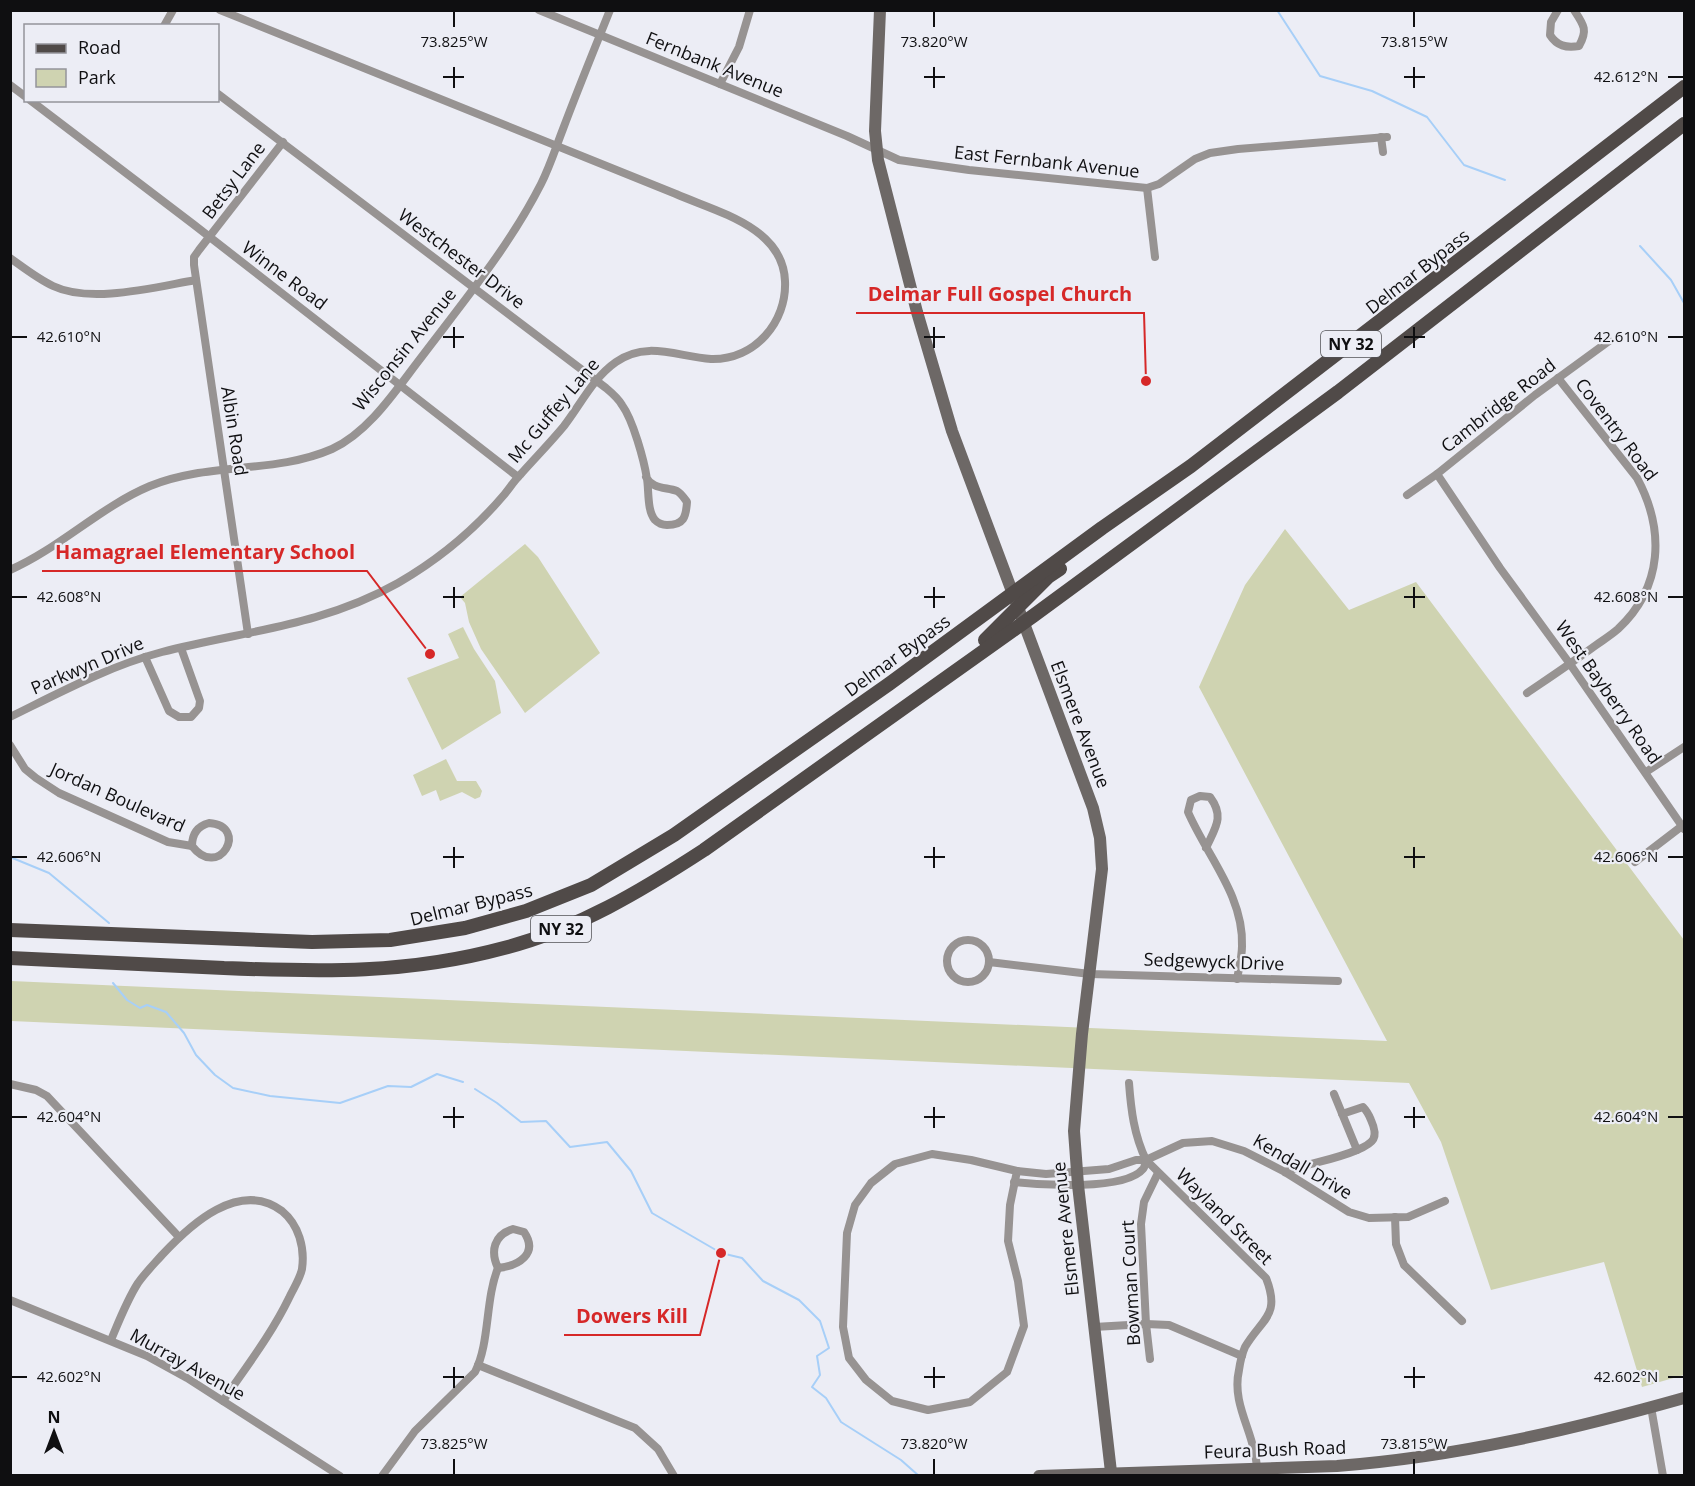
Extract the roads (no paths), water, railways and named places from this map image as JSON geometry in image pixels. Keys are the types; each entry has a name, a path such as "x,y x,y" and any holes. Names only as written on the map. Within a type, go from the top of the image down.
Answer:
{"main road":[{"name":"Elsmere Avenue","path":"880,10 877,150 882,179 917,312 951,430 1093,807 1100,838 1102,869 1074,1131 1078,1185 1111,1474"},
{"name":"Delmar Bypass","path":"10,930 349,943 410,938 465,928 526,911 591,885 674,835 889,684 1011,593 1137,504 1263,412 1684,87"},
{"name":"NY 32","path":"10,958 282,970 357,971 434,964 506,948 577,923 633,895 704,850 1023,622 1338,392 1684,124"},
{"path":"887,718 993,634 1048,577 1084,550 1137,504"},
{"name":"Feura Bush Road","path":"1040,1476 1380,1463 1492,1445 1684,1398"}],"street":[{"path":"165,24 173,10"},
{"path":"220,10 556,147"},
{"name":"Fernbank Avenue","path":"539,10 877,150"},
{"name":"Wisconsin Avenue","path":"10,570 38,555 134,493 174,477 294,460 318,454 334,447 369,421 499,256 519,225 543,181 609,10"},
{"path":"720,84 739,47 750,10"},
{"path":"1558,10 1551,22 1550,35 1560,45 1568,47 1579,46 1585,35 1585,29 1574,10"},
{"path":"10,85 24,96"},
{"name":"Westchester Drive","path":"219,95 596,380 621,403 629,416 646,477 651,512 655,521 664,525 678,525 683,522 687,502 680,492 655,486 646,477"},
{"name":"Winne Road","path":"33,102 518,477"},
{"name":"East Fernbank Avenue","path":"877,150 892,158 927,165 1147,188 1160,184 1196,159 1210,153 1384,137 1383,152"},
{"name":"Betsy Lane","path":"210,238 283,142"},
{"name":"Mc Guffey Lane","path":"248,634 322,617 358,603 398,583 453,544 481,520 564,425 596,380 614,363 634,352 658,350 712,359 738,354 767,335 777,322 785,293 785,276 774,247 754,229 676,194 556,147"},
{"path":"1147,188 1155,257"},
{"name":"Albin Road","path":"210,238 194,257 196,280 248,634"},
{"path":"10,258 53,286 81,294 119,292 196,280"},
{"name":"Cambridge Road","path":"1407,495 1609,341"},
{"name":"Coventry Road","path":"1527,693 1618,629 1635,609 1653,574 1656,540 1646,496 1637,478 1558,378"},
{"name":"West Bayberry Road","path":"1437,474 1683,828"},
{"name":"Parkwyn Drive","path":"10,717 106,672 145,657 248,634"},
{"path":"145,657 169,711 178,717 191,717 199,708 200,701 181,648"},
{"name":"Jordan Boulevard","path":"10,745 25,769 59,793 168,842 192,846 198,853 207,857 222,855 227,850 228,834 220,825 209,823 203,825 193,836 192,846"},
{"path":"1646,772 1684,747"},
{"path":"1206,848 1219,818 1219,808 1210,797 1200,796 1191,800 1188,812 1206,848 1227,884 1235,903 1241,925 1242,946 1237,979"},
{"path":"1635,862 1683,828"},
{"path":"968,940 975,941 986,949 989,962 984,975 972,981 958,979 949,969 948,962 951,949 956,944 968,940"},
{"name":"Sedgewyck Drive","path":"989,962 1090,974 1338,981"},
{"path":"1129,1083 1132,1124 1146,1160"},
{"path":"10,1084 36,1090 47,1096 179,1237"},
{"path":"1334,1094 1357,1150"},
{"path":"1285,1172 1338,1158 1373,1140 1376,1134 1374,1126 1363,1107 1342,1114"},
{"name":"Kendall Drive","path":"1017,1171 1010,1205 1008,1241 1018,1281 1024,1326 1007,1372 970,1402 928,1410 892,1401 866,1380 849,1358 843,1327 847,1233 855,1205 871,1183 895,1164 932,1154 1017,1171 1046,1174 1077,1172 1109,1169 1136,1160 1146,1160 1183,1143 1212,1141 1244,1151 1285,1172 1348,1212 1369,1218 1408,1217 1445,1201"},
{"name":"Kendall Drive","path":"1014,1182 1045,1186 1120,1180 1143,1169 1146,1160"},
{"name":"Wayland Street","path":"1146,1160 1266,1278 1272,1306 1265,1321 1244,1349 1237,1392 1240,1410 1254,1444 1257,1468"},
{"name":"Bowman Court","path":"1150,1359 1141,1224 1144,1202 1158,1173"},
{"path":"111,1340 139,1282 179,1237 210,1213 227,1204 251,1201 269,1204 291,1220 301,1242 303,1253 299,1277 275,1326 223,1401"},
{"path":"1395,1217 1396,1244 1404,1265 1462,1321"},
{"path":"382,1476 415,1431 467,1380 478,1365 491,1287 498,1268 493,1254 497,1240 501,1234 513,1228 524,1232 529,1244 526,1255 515,1264 498,1268"},
{"name":"Murray Avenue","path":"10,1300 147,1356 223,1401 340,1476"},
{"path":"1094,1327 1146,1324 1169,1326 1242,1356"},
{"path":"478,1365 635,1428 658,1449 674,1476"},
{"path":"1651,1407 1663,1476"}],"waterway":[{"path":"1277,10 1320,76 1372,91 1427,117 1464,165 1505,180"},
{"path":"1640,246 1671,280 1684,303"},
{"path":"10,857 49,873 109,923"},
{"path":"113,983 127,1000 140,1008 147,1005 166,1012 184,1033 196,1055 215,1075 233,1088 270,1096 340,1103 388,1086 411,1087 437,1074 463,1082"},
{"path":"475,1089 521,1122 546,1121 570,1147 607,1142 631,1171 652,1213 721,1253 742,1258 763,1281 799,1300 820,1321 829,1348 817,1356 820,1375 812,1387 826,1398 841,1422 901,1460 919,1476"}],"place":[{"name":"Delmar Full Gospel Church","path":"1146,381"},
{"name":"Hamagrael Elementary School","path":"430,654"},
{"name":"Dowers Kill","path":"721,1253"}]}
